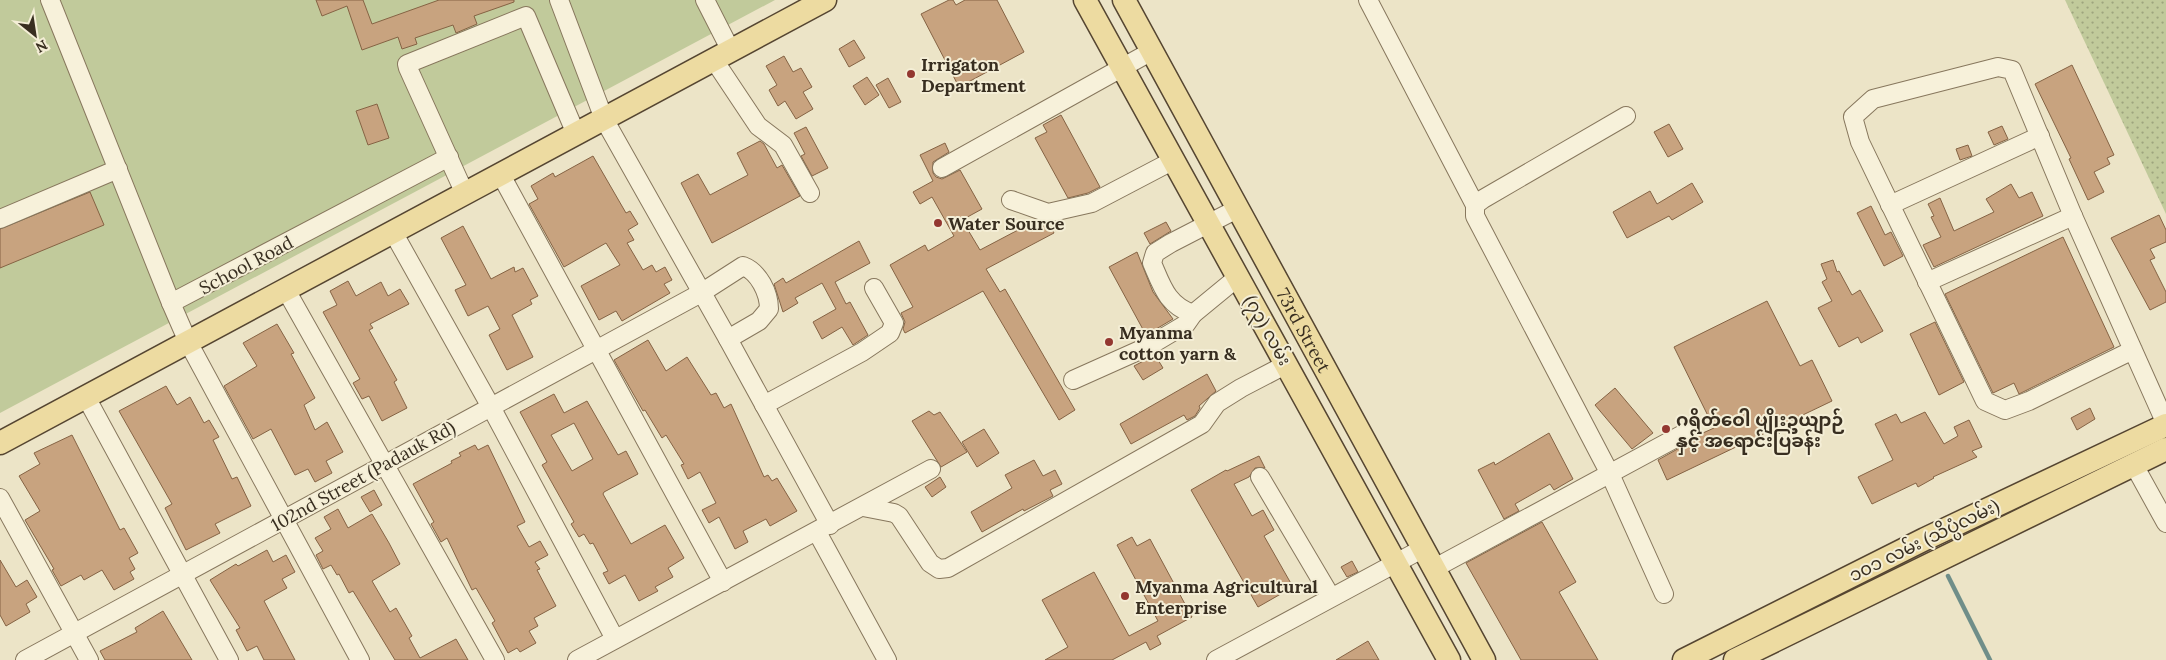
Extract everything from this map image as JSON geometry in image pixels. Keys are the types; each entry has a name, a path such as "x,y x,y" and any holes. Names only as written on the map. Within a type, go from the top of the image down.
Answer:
{"main road":[{"path":"0,444 825,0"},
{"name":"(၇၃) လမ်း","path":"1086,0 1449,660"},
{"name":"73rd Street","path":"1124,0 1484,660"},
{"name":"၁၀၁ လမ်း (သိပ္ပံလမ်း)","path":"1684,660 1924,539 2166,424"},
{"name":"၁၀၁ လမ်း (သိပ္ပံလမ်း)","path":"1736,660 2166,449"}],"lane":[{"path":"50,0 188,342 360,660"},
{"path":"559,0 604,119 764,406 887,660"},
{"path":"705,0 723,55 758,126 783,144 810,193"},
{"path":"1368,0 1476,206 1476,216 1480,225 1610,474 1664,594"},
{"path":"465,194 408,64 526,16 576,134"},
{"path":"942,168 1152,51"},
{"path":"2133,350 2029,401 2005,410 1985,401 1860,142 1853,118 1872,99 1998,67 2012,70 2073,216 2133,350 2166,424"},
{"path":"1476,206 1483,199 1626,116"},
{"path":"1890,205 2040,136"},
{"name":"School Road","path":"171,303 449,157"},
{"path":"1010,200 1048,213 1092,203 1174,160"},
{"path":"0,219 118,169"},
{"path":"500,174 723,582"},
{"path":"1193,314 1179,309 1165,292 1152,263 1155,254 1171,243 1237,209"},
{"path":"1928,282 2073,216"},
{"path":"393,232 492,407 615,639"},
{"name":"102nd Street (Padauk Rd)","path":"25,660 701,293 743,266 752,269 762,285 769,298 769,309 759,321 728,339"},
{"path":"1073,380 1150,346 1186,324 1193,314 1238,277"},
{"path":"764,406 862,352 890,333 894,323 874,288"},
{"path":"286,290 495,660"},
{"path":"863,507 894,513 899,516 930,564 939,569 948,568 1202,424 1218,404 1241,388 1287,364"},
{"path":"86,397 229,660"},
{"path":"1433,568 1686,433"},
{"path":"2134,464 2166,523"},
{"path":"577,660 931,469"},
{"path":"1260,477 1331,597"},
{"path":"0,498 89,660"},
{"path":"1216,660 1422,549"}],"green space":[{"path":"0,0 775,0 0,413"},
{"path":"2065,0 2166,0 2166,214"}],"building":[{"path":"316,0 363,0 372,24 439,0 514,0 514,2 474,16 477,24 456,33 453,25 415,38 417,44 402,49 398,37 362,50 347,6 322,16"},
{"path":"949,0 953,0 956,5 965,0 997,0 1024,52 959,87 921,14"},
{"path":"854,40 865,58 849,67 839,49"},
{"path":"784,56 793,72 801,68 812,87 803,92 813,109 796,119 785,101 778,106 769,90 777,85 766,66"},
{"path":"2072,65 2114,155 2107,158 2110,164 2094,172 2104,192 2088,200 2069,159 2071,158 2035,84"},
{"path":"867,77 879,95 865,105 853,86"},
{"path":"888,78 901,102 889,108 876,85"},
{"path":"377,104 389,138 368,145 356,111"},
{"path":"1061,115 1100,187 1088,193 1068,198 1035,138 1047,132 1043,125"},
{"path":"1669,124 1683,149 1668,157 1654,132"},
{"path":"2002,126 2008,139 1994,145 1988,132"},
{"path":"806,127 828,168 812,176 801,156 805,154 794,133"},
{"path":"760,141 764,144 777,168 782,165 800,196 712,243 681,183 698,174 710,195 748,175 737,153"},
{"path":"945,143 949,152 933,162 933,173 936,177 942,179 960,170 982,209 962,220 980,250 1037,220 1049,223 1054,233 986,269 1000,292 1005,289 1075,410 1059,420 983,291 905,333 903,329 905,322 901,313 913,307 890,265 925,245 928,251 954,236 932,197 920,204 913,192 933,181 920,155"},
{"path":"1968,145 1972,156 1960,160 1956,149"},
{"path":"593,156 626,213 630,211 638,224 628,230 634,240 627,243 643,270 652,265 656,272 665,267 672,280 664,284 670,293 622,321 616,311 599,320 581,286 620,265 606,243 564,267 529,204 538,199 531,186 553,173 555,177"},
{"path":"1692,183 1703,202 1672,220 1669,216 1627,238 1613,212 1650,191 1657,204"},
{"path":"2011,184 2019,198 2032,192 2043,216 1934,267 1923,245 1941,237 1931,217 1934,216 1928,204 1940,198 1954,231 1994,212 1986,199"},
{"path":"90,192 104,225 0,268 0,229"},
{"path":"1871,206 1885,235 1891,232 1903,256 1884,266 1857,213"},
{"path":"2159,215 2166,230 2166,242 2150,249 2155,258 2150,260 2166,292 2166,302 2150,310 2111,238"},
{"path":"1166,222 1171,231 1150,244 1144,233"},
{"path":"463,226 491,279 514,267 515,272 523,268 538,296 530,300 532,304 512,315 533,357 507,370 489,335 500,329 488,306 468,316 455,290 466,285 441,238"},
{"path":"2063,237 2114,347 2019,394 2014,383 1993,393 1945,294"},
{"path":"859,241 870,263 835,282 846,304 850,302 868,335 853,345 842,327 822,339 813,322 836,309 822,283 795,298 798,303 783,312 774,284 783,278 786,283"},
{"path":"1137,252 1153,292 1173,319 1146,335 1109,267"},
{"path":"1833,260 1837,272 1839,271 1852,295 1860,290 1883,331 1861,343 1858,337 1839,347 1818,308 1832,301 1822,282 1827,279 1821,264"},
{"path":"348,281 356,296 381,282 388,296 400,289 409,304 370,324 373,328 369,330 397,380 394,382 407,408 382,421 369,396 362,399 353,383 360,379 323,312 337,305 330,291"},
{"path":"1767,301 1800,366 1812,360 1832,401 1667,480 1658,460 1690,442 1694,437 1714,428 1674,347"},
{"path":"1935,322 1964,382 1939,395 1910,334"},
{"path":"277,324 294,353 291,354 315,398 304,405 315,430 327,422 343,452 326,461 332,473 315,482 308,469 295,475 271,429 253,439 224,386 257,366 243,343"},
{"path":"648,340 666,371 687,357 711,395 716,393 724,408 731,404 764,477 768,475 772,481 777,478 797,511 770,526 766,519 743,531 748,542 735,549 719,517 709,523 702,510 716,503 700,472 688,479 681,465 684,464 666,435 662,438 645,410 643,411 614,360"},
{"path":"1155,355 1163,368 1143,380 1134,366"},
{"path":"1207,374 1216,391 1199,406 1200,408 1195,416 1187,420 1184,415 1131,444 1120,424"},
{"path":"166,386 177,405 190,397 204,423 209,420 219,437 213,440 232,479 237,477 251,506 215,524 220,533 186,550 165,508 172,504 119,411"},
{"path":"1615,388 1653,433 1632,449 1595,405"},
{"path":"554,394 564,413 587,401 618,455 626,451 638,474 603,494 631,544 665,525 684,558 668,568 673,577 655,587 658,591 639,601 625,575 609,584 603,573 608,571 593,543 590,544 584,534 579,537 571,524 574,522 542,465 547,462 520,412","holes":["574,423 593,459 572,471 551,435"]},
{"path":"2090,408 2095,419 2077,430 2071,418"},
{"path":"929,411 934,415 940,412 967,452 941,467 912,421"},
{"path":"1925,412 1944,444 1958,436 1954,427 1969,420 1982,447 1972,451 1977,457 1933,477 1918,487 1916,483 1872,504 1858,477 1893,460 1875,424 1896,414 1901,423"},
{"path":"984,429 999,453 977,467 962,442"},
{"path":"1549,433 1573,479 1554,490 1550,484 1515,504 1519,511 1504,519 1478,470 1494,462 1495,465"},
{"path":"72,435 120,530 124,528 138,553 129,558 135,569 130,572 134,579 114,590 102,570 84,580 81,575 61,586 52,570 54,569 25,520 40,511 19,476 40,464 34,453"},
{"path":"475,445 478,450 488,445 525,522 517,526 529,547 540,541 548,555 535,562 540,569 537,570 556,606 534,618 538,626 529,631 536,643 520,652 517,648 508,653 492,623 495,621 476,588 472,590 447,538 441,542 431,524 434,522 413,484 452,463 451,461 461,456 459,453"},
{"path":"1259,456 1265,468 1255,468 1249,477 1234,484 1252,516 1263,510 1274,530 1264,536 1293,587 1258,607 1191,490 1226,470"},
{"path":"1034,460 1043,476 1055,470 1062,484 1050,490 1053,496 1024,511 1023,509 982,532 971,512 1012,488 1005,475"},
{"path":"940,477 946,487 932,497 925,487"},
{"path":"374,490 382,505 370,512 361,497"},
{"path":"338,509 348,528 372,514 389,543 400,564 372,581 390,612 396,608 412,636 409,638 420,658 456,639 468,660 395,660 353,591 349,593 339,574 337,575 331,565 323,569 316,555 323,551 315,538 331,529 324,517"},
{"path":"1542,522 1576,582 1559,592 1598,660 1521,660 1466,563"},
{"path":"1132,537 1137,546 1150,539 1192,617 1157,636 1161,644 1150,650 1146,642 1112,660 1045,660 1068,647 1042,600 1094,572 1129,636 1158,621 1117,545"},
{"path":"267,550 273,562 286,555 295,572 282,579 287,588 264,601 295,660 264,660 257,646 247,651 236,630 240,628 210,580 236,564 238,566"},
{"path":"0,560 16,587 27,580 37,597 26,604 30,612 6,626 0,615"},
{"path":"1352,561 1358,572 1347,577 1341,567"},
{"path":"163,611 192,660 105,660 100,651 137,632 135,628"},
{"path":"1368,641 1379,660 1336,660"}],"waterway":[{"path":"1948,576 1990,660"}],"place":[{"name":"Irrigaton Department","path":"911,74"},
{"name":"Water Source","path":"938,223"},
{"name":"Myanma cotton yarn &","path":"1109,342"},
{"name":"ဂရိတ်ဝေါ ပျိုးဥယျာဉ် နှင့် အရောင်းပြခန်း","path":"1666,429"},
{"name":"Myanma Agricultural Enterprise","path":"1125,596"}]}
